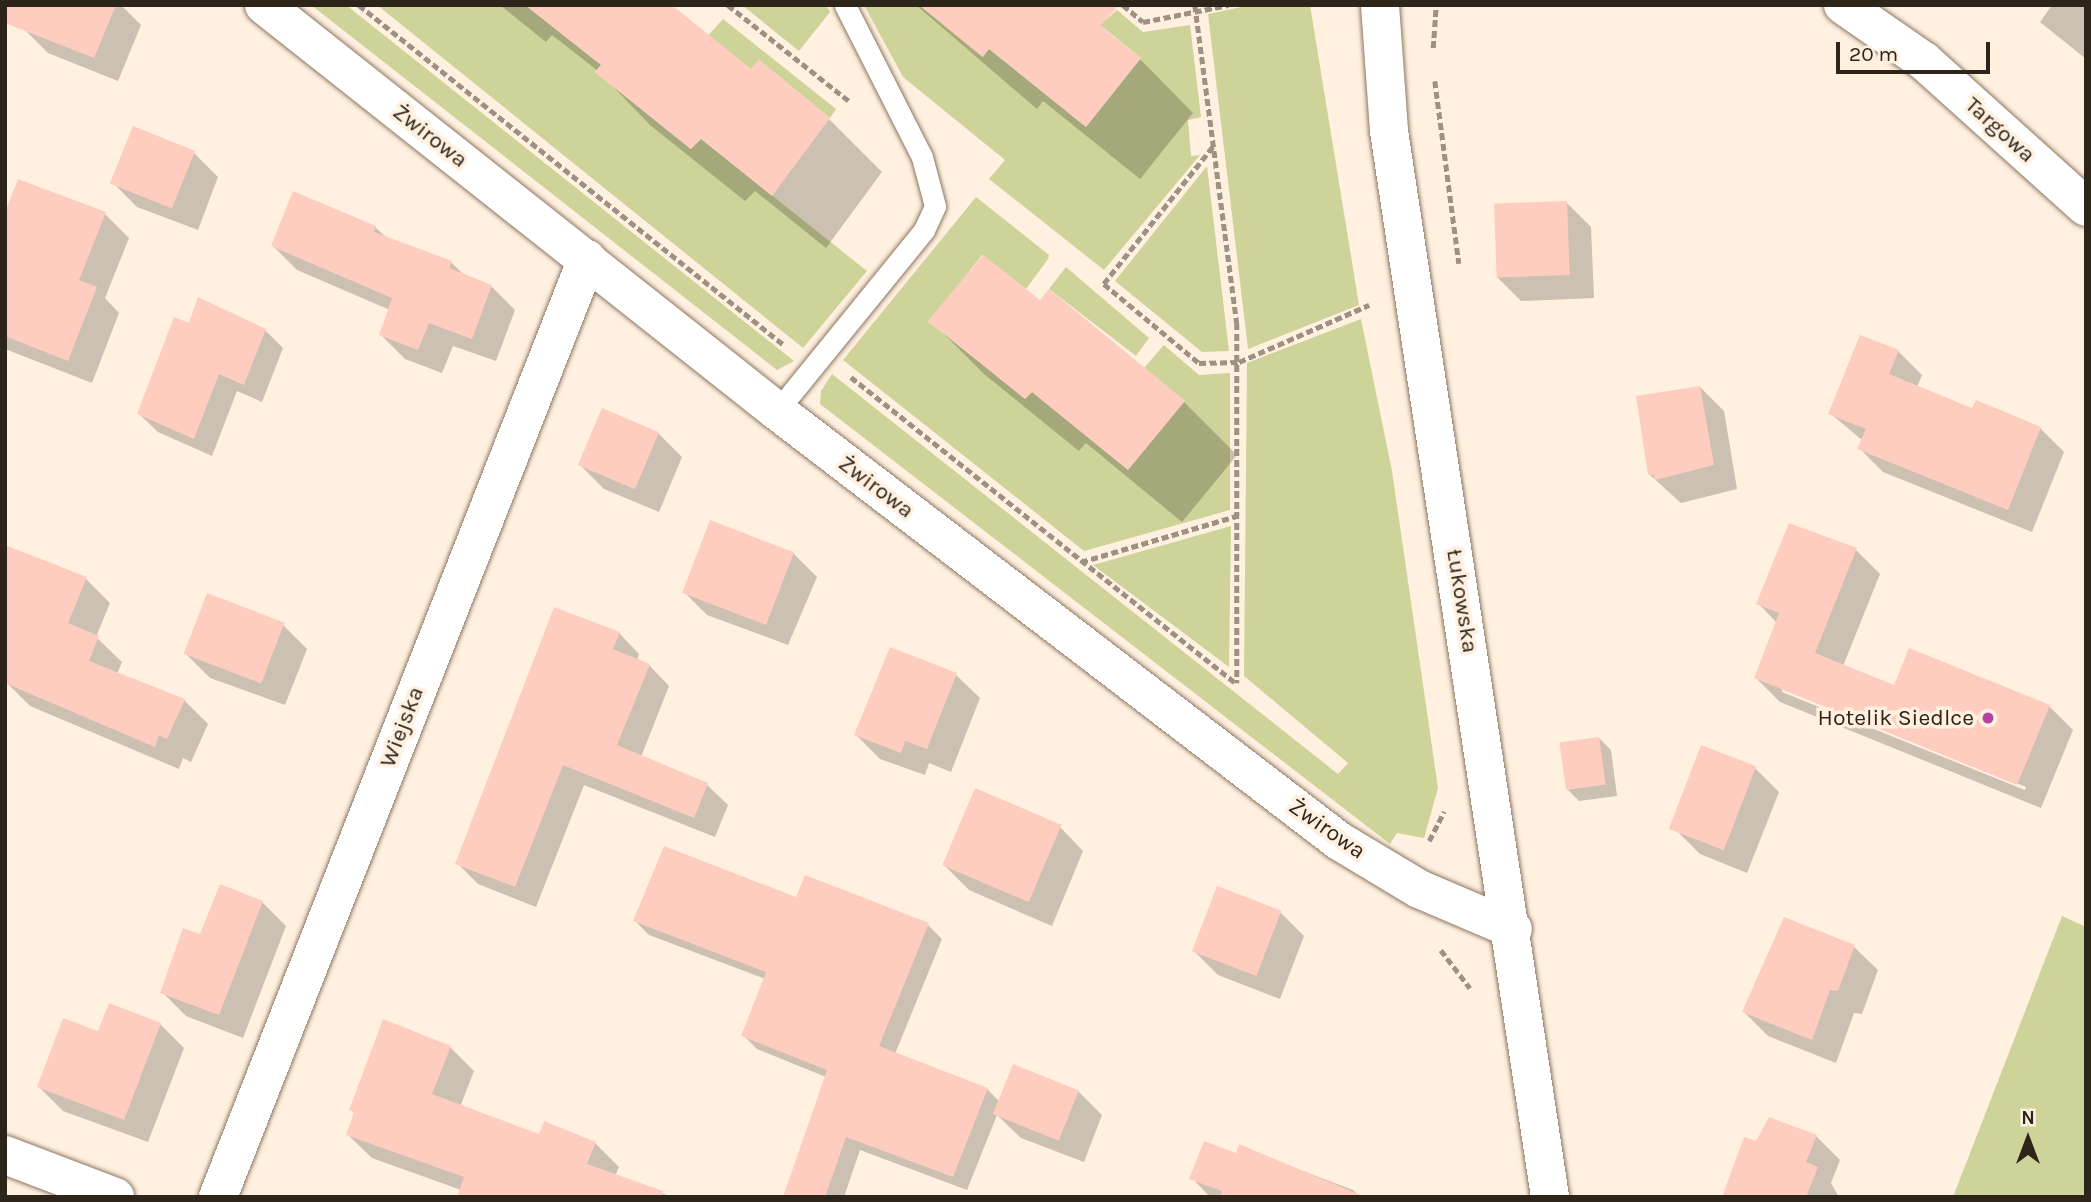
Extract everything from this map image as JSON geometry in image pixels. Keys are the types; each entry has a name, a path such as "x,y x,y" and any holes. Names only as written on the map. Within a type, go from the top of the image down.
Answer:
{"street":[{"name":"Żwirowa","path":"264,5 777,411 1339,841 1419,890 1513,929"},
{"name":"Targowa","path":"1843,5 1924,61 2086,207"},
{"name":"Łukowska","path":"1381,7 1389,131 1513,929 1550,1197"},
{"name":"Wiejska","path":"218,1197 587,259"},
{"path":"5,1155 115,1197"}],"lane":[{"path":"777,411 924,230 935,206 922,157 845,5"}],"path":[{"path":"359,5 1237,683 1239,362 1195,5"},
{"path":"728,5 857,107"},
{"path":"1123,5 1143,22 1228,5"},
{"path":"1214,146 1104,284 1199,363 1239,362 1370,304"},
{"path":"1080,562 1236,516"}],"green space":[{"path":"311,5 346,5 794,361 777,370"},
{"path":"377,5 525,5 601,65 595,72 690,149 701,139 867,271 803,348"},
{"path":"742,5 826,5 830,12 799,51"},
{"path":"864,5 919,5 982,57 989,49 1086,127 1141,58 1100,25 1103,22 1117,10 1143,32 1190,25 1201,117 1188,120 1191,156 1200,155 1104,270 989,179 1005,160 903,77"},
{"path":"1251,5 1310,5 1359,305 1248,349 1208,14"},
{"path":"723,19 836,109 830,118 759,60 742,80 699,46"},
{"path":"1207,166 1229,351 1202,352 1115,281"},
{"path":"976,197 1049,255 1048,259 1026,289 982,255 929,322 1025,399 1032,392 1128,470 1184,401 1144,368 1164,345 1199,375 1230,373 1230,510 1084,551 843,360"},
{"path":"1066,267 1149,338 1136,356 1049,289"},
{"path":"1361,319 1392,471 1438,788 1424,838 1397,833 1390,844 820,404 821,391 832,374 1338,774 1348,763 1244,676 1247,363"},
{"path":"1231,526 1229,667 1093,565"},
{"path":"2062,916 2086,927 2086,1197 1953,1197"}],"building":[{"path":"5,5 116,5 94,58 5,23"},
{"path":"525,5 672,5 751,69 759,60 830,118 772,196 701,139 691,149 595,72 601,65"},
{"path":"919,5 1119,5 1100,26 1141,58 1086,127 989,49 983,57"},
{"path":"133,126 195,151 172,209 110,183"},
{"path":"18,179 106,212 79,280 97,287 68,361 5,336 5,212"},
{"path":"293,191 376,226 374,232 452,261 449,268 492,285 472,339 429,323 418,350 379,335 392,298 271,246"},
{"path":"1567,201 1570,275 1497,278 1494,204"},
{"path":"983,255 1040,300 1049,289 1185,401 1128,470 1032,392 1025,399 928,321"},
{"path":"198,297 266,329 244,385 219,374 194,439 137,414 174,317 189,323"},
{"path":"1860,335 1899,350 1889,374 1972,408 1976,400 2041,427 2008,510 1857,449 1866,429 1828,414"},
{"path":"1700,386 1714,465 1655,480 1654,475 1648,475 1636,396"},
{"path":"602,408 659,432 635,489 578,465"},
{"path":"710,520 794,552 766,625 682,593"},
{"path":"1789,523 1857,548 1815,653 1894,685 1909,648 2050,705 2017,785 1754,678 1779,613 1756,604"},
{"path":"5,545 87,577 68,623 99,636 89,661 185,699 167,739 159,735 155,747 5,683"},
{"path":"207,593 284,623 261,683 184,654"},
{"path":"554,607 620,632 613,649 650,664 617,745 708,783 694,818 563,765 515,887 455,864"},
{"path":"890,647 957,673 927,749 905,741 901,753 854,735"},
{"path":"1599,737 1606,785 1566,790 1559,743"},
{"path":"1701,745 1756,766 1724,850 1669,829"},
{"path":"975,788 1062,825 1029,902 942,865"},
{"path":"664,846 796,897 805,875 929,923 879,1046 988,1088 953,1177 846,1137 825,1197 783,1197 827,1070 741,1036 766,972 633,921"},
{"path":"220,884 263,901 219,1015 160,993 183,928 200,934"},
{"path":"1217,886 1281,911 1256,976 1192,951"},
{"path":"1784,917 1855,945 1838,991 1830,990 1812,1040 1742,1012"},
{"path":"109,1003 161,1023 124,1120 37,1087 63,1018 98,1031"},
{"path":"383,1019 451,1046 432,1094 539,1134 544,1121 596,1142 587,1164 663,1191 662,1197 457,1197 464,1177 346,1135 354,1112 349,1110"},
{"path":"1013,1064 1079,1091 1059,1141 993,1114"},
{"path":"1769,1117 1817,1135 1806,1162 1818,1167 1806,1197 1722,1197 1744,1137 1756,1141"},
{"path":"1204,1141 1236,1153 1239,1144 1365,1197 1220,1197 1222,1191 1189,1179"}],"place":[{"name":"Hotelik Siedlce","path":"1988,718"}]}
